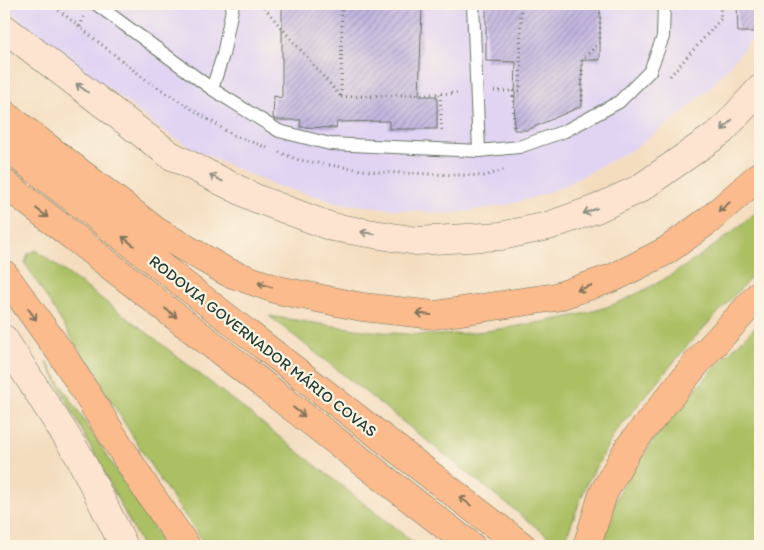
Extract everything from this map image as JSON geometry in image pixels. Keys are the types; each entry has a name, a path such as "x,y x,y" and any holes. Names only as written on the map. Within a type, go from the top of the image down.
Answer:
{"main road":[{"path":"4,28 170,155 255,198 332,227 416,241 501,236 548,226 596,209 639,189 722,131 760,89"},
{"path":"4,114 156,231 227,272 278,290 362,307 434,315 556,297 615,277 666,251 709,220 760,175"},
{"name":"RODOVIA GOVERNADOR MÁRIO COVAS","path":"4,145 513,538"},
{"name":"RODOVIA GOVERNADOR MÁRIO COVAS","path":"4,183 471,546"},
{"path":"4,274 63,356 145,487 186,546"},
{"path":"587,546 603,494 629,447 700,359 760,294"},
{"path":"4,339 79,456 124,546"}],"lane":[{"path":"96,4 212,89 279,130 330,144 479,151 519,147 565,131 619,102 650,71 663,37 664,4"},
{"path":"212,89 222,55 233,4"},
{"path":"473,4 479,151"}],"path":[{"path":"50,4 146,80 233,135 298,160 376,172 486,176 513,167"},
{"path":"261,4 342,97 342,4"},
{"path":"582,106 582,60 600,42 600,4"},
{"path":"669,78 720,19 720,4"},
{"path":"513,91 514,130 521,130"}],"shaded area":[{"path":"4,4 760,4 760,20 751,40 712,86 680,115 635,148 560,188 535,197 507,205 447,214 345,204 273,185 196,150 162,130 4,7"}],"green space":[{"path":"760,209 760,268 688,345 615,433 587,483 563,546 560,546 269,316 369,331 430,335 486,331 574,316 616,303 680,270 729,235"},
{"path":"36,250 150,335 418,546 206,546 158,477 25,263 28,254"},
{"path":"760,322 760,546 602,546 615,501 647,449 702,382"},
{"path":"46,361 165,546 142,546"}],"building":[{"path":"282,4 422,4 419,96 437,96 437,129 389,129 389,121 337,122 336,128 300,127 301,120 277,120 273,118 274,96 282,98"},
{"path":"600,4 600,60 582,60 582,106 527,130 514,130 516,62 486,61 486,5"},
{"path":"737,4 760,4 760,20 754,32 738,32"}]}
